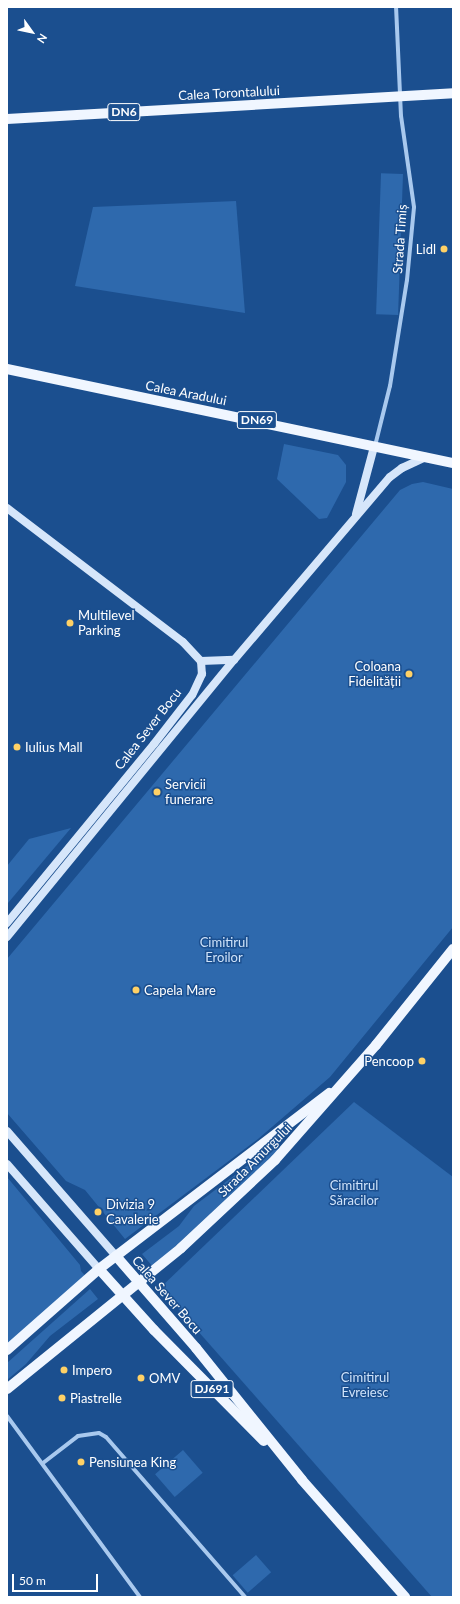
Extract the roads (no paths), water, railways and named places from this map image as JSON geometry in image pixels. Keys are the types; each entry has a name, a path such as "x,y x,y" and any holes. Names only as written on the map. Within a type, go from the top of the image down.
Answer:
{"main road":[{"name":"Calea Torontalului","path":"7,119 453,93"},
{"name":"Calea Aradului","path":"7,369 453,463"},
{"path":"352,522 359,506 374,447"},
{"name":"Calea Sever Bocu","path":"7,937 234,660 352,522 397,471 426,457"},
{"path":"7,508 177,636 193,650 201,661 234,660"},
{"name":"Calea Sever Bocu","path":"7,923 192,695 202,674 201,661"},
{"name":"Strada Amurgului","path":"7,1389 139,1283 207,1225 275,1160 376,1044 453,950"},
{"name":"Strada Amurgului","path":"7,1350 99,1269 319,1102 376,1044"},
{"name":"Calea Sever Bocu","path":"7,1131 139,1283 302,1480 405,1597"},
{"name":"Calea Sever Bocu","path":"7,1164 122,1296 302,1480"}],"street":[{"name":"Strada Timiș","path":"374,447 379,437 390,386 400,324 414,208 399,96 396,7"},
{"path":"7,1416 140,1597"},
{"path":"43,1463 78,1436 99,1433 106,1437 245,1597"}],"place":[{"name":"Lidl","path":"444,249"},
{"name":"Multilevel Parking","path":"70,623"},
{"name":"Coloana Fidelității","path":"409,674"},
{"name":"Iulius Mall","path":"17,747"},
{"name":"Servicii funerare","path":"157,792"},
{"name":"Capela Mare","path":"136,990"},
{"name":"Pencoop","path":"422,1061"},
{"name":"Divizia 9 Cavalerie","path":"98,1212"},
{"name":"Impero","path":"64,1370"},
{"name":"OMV","path":"141,1378"},
{"name":"Piastrelle","path":"62,1398"},
{"name":"Pensiunea King","path":"81,1462"}],"park label":[{"name":"Cimitirul Eroilor","path":"224,950"},
{"name":"Cimitirul Săracilor","path":"354,1194"},
{"name":"Cimitirul Evreiesc","path":"365,1386"}]}
